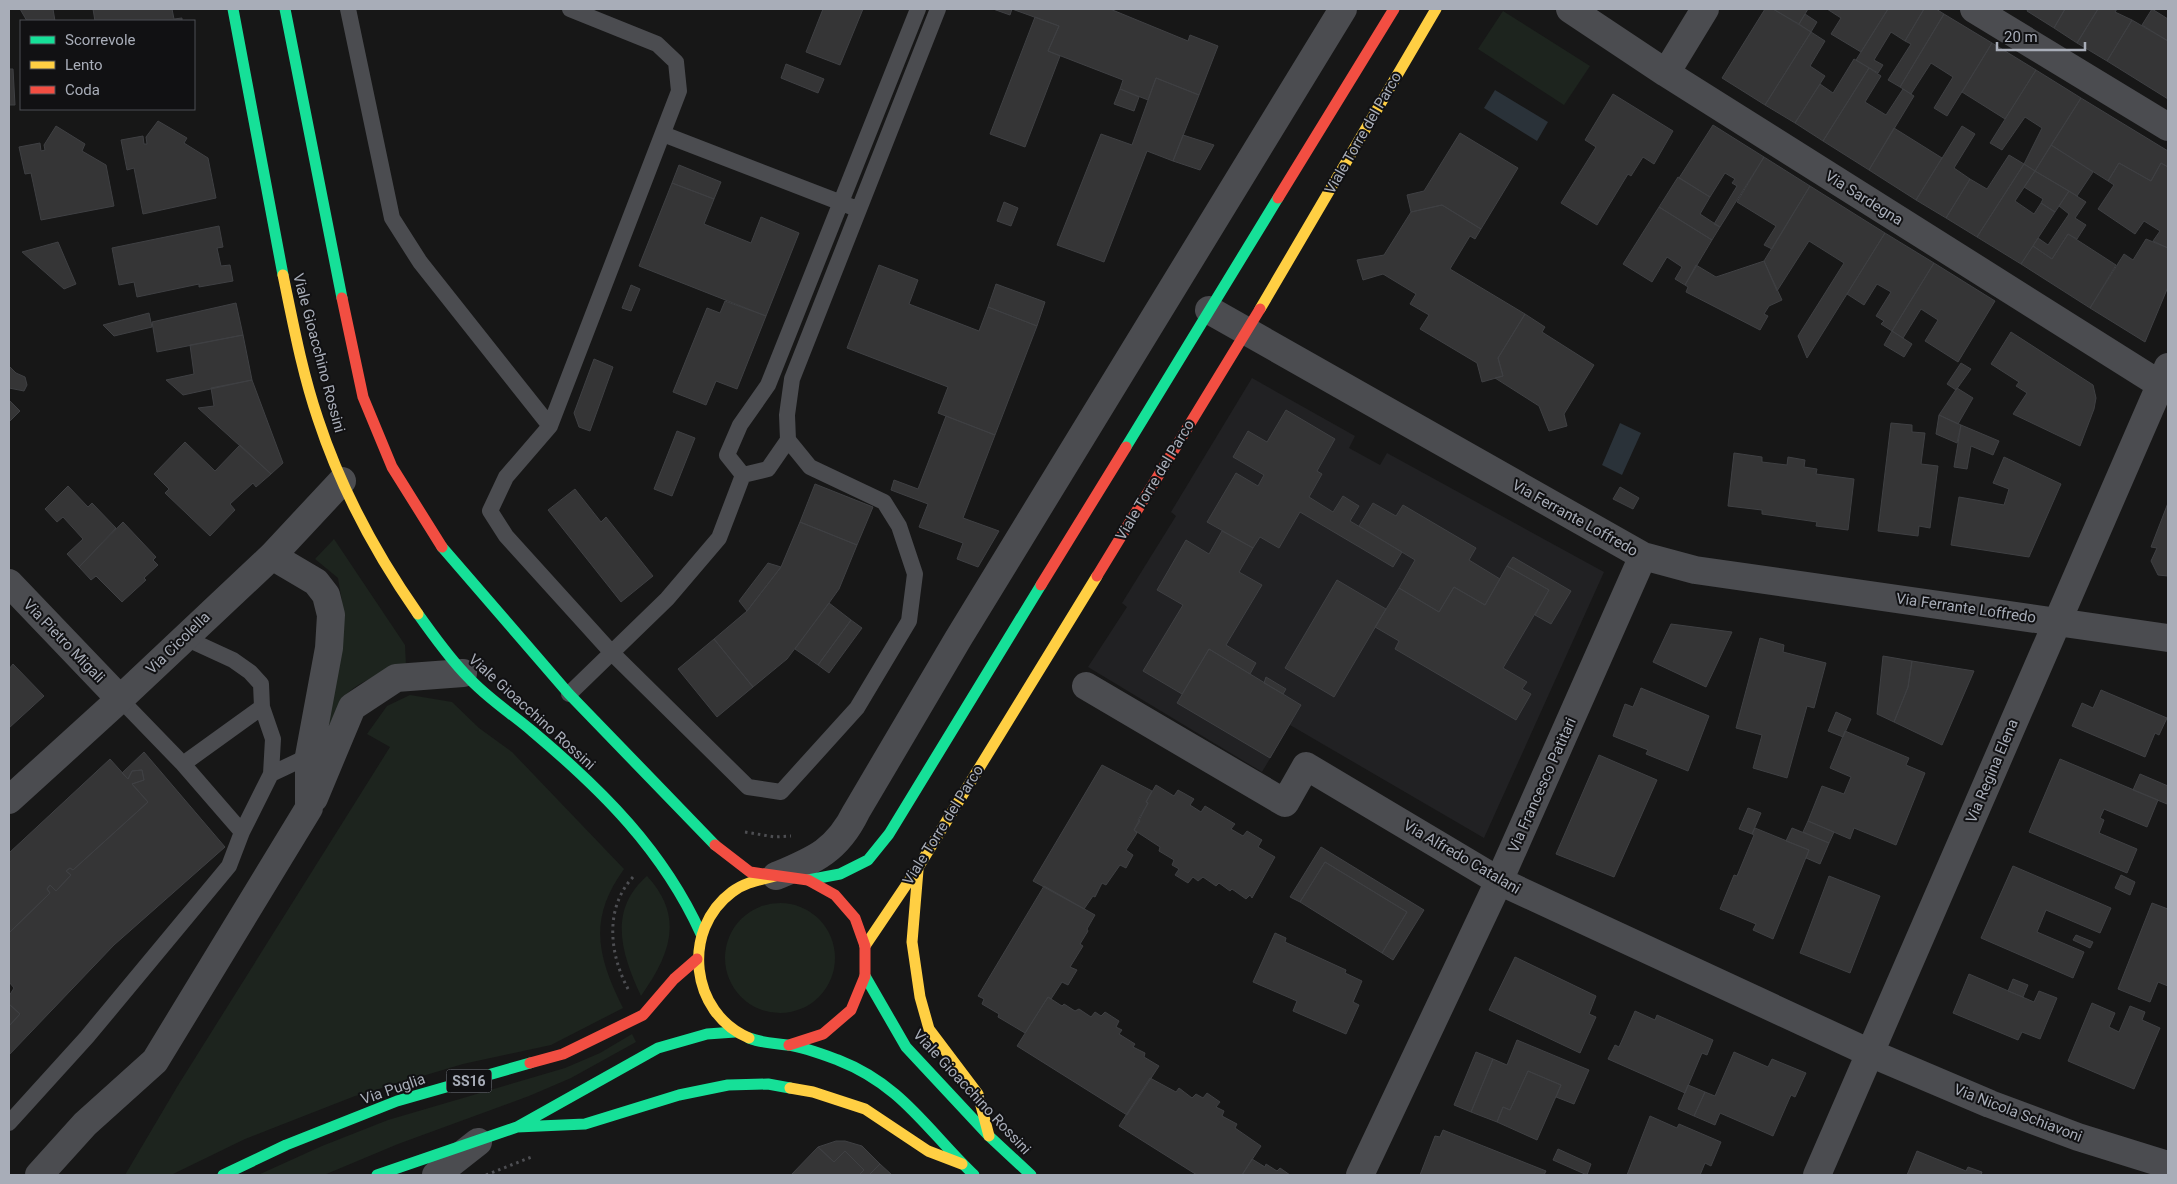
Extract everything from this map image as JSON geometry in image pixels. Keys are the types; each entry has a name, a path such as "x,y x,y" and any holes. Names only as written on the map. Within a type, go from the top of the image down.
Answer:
{"main road":[{"name":"Viale Gioacchino Rossini","path":"233,9 268,211 297,341 318,419 342,481 377,548 413,607 463,673 570,763 656,852 691,907 701,934"},
{"name":"Viale Gioacchino Rossini","path":"285,9 349,335 364,398 392,467 445,552 569,694 723,853 750,872 808,880 835,894 855,918 865,946 865,976 851,1010 823,1034 789,1045"},
{"path":"808,880 840,874 868,860 889,834 1394,9"},
{"name":"Viale Torre del Parco","path":"865,946 918,866 1246,333 1436,9"},
{"path":"918,866 912,942 920,997 929,1029 978,1094 989,1136"},
{"name":"Viale Gioacchino Rossini","path":"776,876 744,884 718,905 701,934 697,959 701,987 715,1012 735,1032 761,1043 789,1045 843,1062 880,1080 922,1116 962,1164 974,1175"},
{"name":"Via Puglia","path":"223,1175 286,1145 397,1101 563,1054 643,1015 674,979 697,959"},
{"name":"Viale Gioacchino Rossini","path":"865,976 906,1047 989,1136 1032,1175"},
{"path":"377,1175 517,1127 658,1048 707,1034 735,1032"},
{"path":"517,1127 585,1124 678,1095 728,1085 768,1084 813,1092 865,1109 928,1151 962,1164"}],"street":[{"path":"776,876 816,859 846,832 958,639 1342,9"},
{"name":"Via Sardegna","path":"1570,9 1666,73 2164,376"},
{"path":"1666,73 1705,9"},
{"path":"1974,9 2168,127"},
{"name":"Via Ferrante Loffredo","path":"1209,310 1246,333 1643,556 1695,570 2168,638"},
{"name":"Via Regina Elena","path":"1817,1175 2164,376"},
{"name":"Via Cicolella","path":"9,800 272,556 342,481"},
{"path":"272,556 316,582 326,596 330,615 329,648 309,756 309,808"},
{"name":"Via Francesco Patitari","path":"1360,1175 1500,881 1643,556"},
{"name":"Via Pietro Migali","path":"9,582 120,699"},
{"path":"39,1175 84,1124 155,1061 309,808 352,707 396,678 463,673"},
{"name":"Via Alfredo Catalani","path":"1086,686 1284,803 1306,766 1500,881 1870,1053"},
{"name":"Via Nicola Schiavoni","path":"1870,1053 1990,1104 2078,1137 2164,1163"},
{"path":"436,1175 480,1141"}],"lane":[{"path":"348,9 392,218 420,262 550,426"},
{"path":"570,9 657,44 676,62 679,90 550,426 506,477 490,511 506,536 612,653 748,788 781,792 857,708 909,622 916,574 899,526 884,502 810,467 788,440"},
{"path":"743,475 727,455 740,425 768,385 918,9"},
{"path":"743,475 768,469 788,440 787,415 792,379 938,9"},
{"path":"663,134 858,209"},
{"path":"569,694 667,599 719,538 743,475"},
{"path":"9,1123 87,1037 229,866 242,832 271,774 273,739 262,707 261,684 250,672 232,660 183,637"},
{"path":"120,699 183,764 242,832"},
{"path":"183,764 262,707"},
{"path":"271,774 309,756"}],"path":[{"path":"486,1175 541,1154"}],"shaded area":[{"path":"1503,11 1590,66 1564,105 1478,49"},
{"path":"1495,90 1548,122 1537,141 1484,108"},
{"path":"1252,378 1355,436 1349,448 1380,465 1387,453 1604,572 1484,838 1290,725 1262,772 1088,667 1127,607 1122,603 1176,516 1171,512"},
{"path":"1620,423 1641,433 1622,475 1602,465"},
{"path":"334,539 405,645 406,666 371,678 347,694 336,712 322,747 342,601 338,578 315,559"},
{"path":"410,695 452,702 479,728 512,752 624,869 605,904 600,938 607,971 623,1008 551,1045 463,1064 355,1096 245,1139 171,1175 125,1175 177,1087 390,747 367,734 387,706"},
{"path":"647,876 659,891 666,906 669,936 660,966 641,996 628,965 622,934 627,904 634,890"},
{"path":"780,903 801,907 819,919 831,937 835,958 831,979 819,997 801,1009 780,1013 759,1009 741,997 729,979 725,958 729,937 741,919 759,907"},
{"path":"632,1034 636,1042 571,1078 529,1096 398,1144 324,1175 258,1175 322,1146 388,1120 565,1068 600,1053"}],"building":[{"path":"20,9 53,9 55,20 26,20"},
{"path":"93,9 172,9 174,19 182,18 182,20 95,20"},
{"path":"823,9 863,9 840,65 806,52"},
{"path":"993,9 1012,9 1010,15"},
{"path":"1012,9 1110,9 1188,41 1190,35 1218,46 1199,95 1156,78 1148,100 1120,89 1123,80 1048,51 1059,26"},
{"path":"1765,9 1773,9 1811,32 1765,105 1722,78"},
{"path":"1773,9 1808,9 1799,24"},
{"path":"1827,9 1888,9 1861,52 1831,34 1841,18"},
{"path":"1888,9 1924,9 1905,41 1891,32 1874,60 1883,65 1878,73 1856,60"},
{"path":"1924,9 1936,9 1944,14 1900,87 1888,80 1911,44 1905,41"},
{"path":"2028,9 2065,9 2054,28 2027,11"},
{"path":"2065,9 2098,9 2077,43 2054,28"},
{"path":"2098,9 2117,9 2115,12 2132,20 2107,61 2077,43"},
{"path":"2152,9 2168,19 2168,41 2142,25"},
{"path":"1805,14 1817,22 1811,32 1799,24"},
{"path":"1944,14 1992,43 1947,116 1934,108 1953,77 1931,63 1911,94 1900,87"},
{"path":"1035,17 1059,26 1048,51 1060,56 1025,147 990,134"},
{"path":"2132,20 2168,41 2168,99 2107,61"},
{"path":"1811,32 1825,41 1810,66 1825,76 1795,123 1765,105"},
{"path":"1992,43 2036,70 2005,119 1962,92"},
{"path":"1854,59 1869,68 1823,141 1795,123 1820,84 1833,93"},
{"path":"786,64 824,79 818,93 781,78"},
{"path":"1869,68 1881,76 1865,102 1886,115 1903,89 1914,96 1869,170 1823,141"},
{"path":"9,69 13,69 15,105 9,105"},
{"path":"2036,70 2081,98 2035,171 2024,164 2042,128 2025,117 2002,150 1990,143"},
{"path":"1156,78 1199,95 1173,161 1147,151 1104,262 1057,245 1101,134 1132,145"},
{"path":"1120,89 1139,97 1134,111 1114,104"},
{"path":"1613,94 1673,131 1654,164 1643,157 1631,176 1628,174 1597,225 1561,203 1596,147 1585,140"},
{"path":"2081,98 2168,151 2168,167 2161,163 2151,181 2119,163 2108,181 2051,145"},
{"path":"158,121 187,138 184,143 208,158 216,198 143,214 134,168 127,170 121,140 143,136 144,144 147,144 146,137"},
{"path":"1713,125 1764,157 1720,227 1714,224 1737,186 1732,183 1735,179 1725,173 1710,197 1679,178"},
{"path":"56,126 85,144 82,151 106,165 114,206 41,220 31,173 25,174 19,147 40,143 41,151 45,150 44,145"},
{"path":"1962,126 1975,134 1954,168 1970,179 1946,218 1916,200"},
{"path":"1894,128 1942,158 1916,200 1869,170"},
{"path":"1460,133 1518,168 1481,229 1442,205 1411,212 1407,195 1424,191"},
{"path":"1183,135 1214,145 1200,170 1173,161"},
{"path":"2051,145 2093,172 2077,196 2035,171"},
{"path":"2009,155 2024,164 1977,237 1946,218 1970,179 1987,189"},
{"path":"1764,157 1810,186 1772,249 1764,245 1776,226 1737,202"},
{"path":"2119,163 2151,181 2161,163 2168,167 2168,248 2153,241 2160,231 2144,221 2135,234 2098,209 2114,185 2108,181"},
{"path":"2024,164 2035,171 2015,201 2034,214 2041,203 2055,212 2021,264 1977,237"},
{"path":"679,165 721,182 714,199 672,183"},
{"path":"2035,171 2069,191 2055,212 2041,203 2043,199 2024,187"},
{"path":"1678,177 1710,197 1700,214 1720,227 1712,240 1659,207"},
{"path":"672,183 714,199 704,224 751,243 761,217 799,233 766,316 639,266"},
{"path":"1810,186 1885,233 1807,358 1798,336 1844,263 1809,241 1777,291 1764,261"},
{"path":"2069,191 2086,202 2075,218 2086,225 2077,239 2068,234 2052,259 2033,246 2038,238 2048,245 2069,214 2059,206"},
{"path":"1004,202 1018,208 1011,226 997,221"},
{"path":"1442,205 1481,229 1475,239 1470,236 1450,269 1525,314 1498,358 1503,376 1482,382 1477,363 1420,329 1429,315 1410,304 1416,294 1383,274 1363,280 1357,260 1384,255 1411,212"},
{"path":"1659,207 1712,240 1685,285 1675,279 1682,267 1667,257 1652,282 1623,264"},
{"path":"219,226 223,247 217,248 221,266 230,265 233,281 199,287 199,284 137,297 134,282 119,285 112,248"},
{"path":"1885,233 1934,263 1892,331 1881,324 1884,321 1876,316 1891,292 1877,284 1864,305 1847,294"},
{"path":"2068,234 2116,265 2090,308 2021,264 2033,246 2052,259"},
{"path":"2146,239 2168,248 2168,287 2145,342 2090,308 2124,254 2133,260"},
{"path":"58,242 76,284 64,289 22,252"},
{"path":"1764,261 1782,300 1769,306 1764,314 1768,316 1760,330 1686,292 1688,287 1685,285 1696,265 1716,277"},
{"path":"1934,263 1995,301 1958,362 1925,341 1938,320 1921,309 1903,338 1892,331"},
{"path":"879,265 918,280 909,304 979,331 988,307 1037,326 995,435 938,413 948,387 847,348"},
{"path":"996,284 1045,302 1037,326 988,307"},
{"path":"631,285 640,289 631,311 622,308"},
{"path":"725,301 766,316 737,389 716,381 706,405 673,392 707,308 720,313"},
{"path":"236,303 243,335 157,352 152,322"},
{"path":"149,313 152,327 114,336 103,325"},
{"path":"1525,314 1545,327 1542,332 1594,365 1564,414 1567,426 1549,431 1539,406 1495,378 1503,376 1498,358"},
{"path":"1892,331 1912,344 1904,357 1884,345"},
{"path":"2011,332 2093,385 2096,398 2094,409 2080,446 2013,414 2027,393 2016,386 2019,382 1991,364"},
{"path":"243,335 252,380 183,395 166,380 194,374 190,345"},
{"path":"594,359 613,367 590,431 579,427 574,413"},
{"path":"1961,363 1971,369 1956,390 1947,384"},
{"path":"9,366 16,373 25,377 27,385 24,391 9,388"},
{"path":"252,380 283,463 271,474 198,408 214,406 211,388"},
{"path":"1957,388 1973,398 1958,424 1939,415"},
{"path":"9,400 20,411 9,422"},
{"path":"1286,410 1335,439 1317,471 1322,474 1309,497 1333,512 1343,496 1359,506 1350,521 1402,552 1393,567 1300,512 1279,548 1260,537 1253,548 1207,522 1236,473 1258,486 1264,475 1233,457 1248,431 1267,442"},
{"path":"1939,415 1961,425 1957,443 1936,434"},
{"path":"946,416 995,435 963,518 999,531 978,567 957,559 963,543 919,527 928,504 891,490 894,480 918,489"},
{"path":"1891,423 1912,425 1912,432 1925,433 1921,464 1938,466 1930,528 1919,526 1918,536 1878,531"},
{"path":"1961,425 1999,441 1993,455 1971,446 1967,469 1954,467"},
{"path":"677,431 695,438 672,496 654,489"},
{"path":"185,442 215,471 240,445 271,474 256,487 253,483 230,504 235,510 210,536 165,493 169,489 154,474"},
{"path":"1734,453 1762,457 1762,462 1787,465 1788,457 1805,460 1804,467 1817,469 1816,474 1854,479 1848,530 1816,526 1817,522 1762,514 1762,510 1728,506"},
{"path":"2004,457 2061,484 2029,557 1951,545 1959,497 2004,505 2009,489 1993,483"},
{"path":"815,484 873,507 857,545 800,522"},
{"path":"68,486 88,507 92,503 116,528 79,567 67,554 83,539 63,517 57,522 45,509"},
{"path":"1620,487 1639,498 1633,509 1613,499"},
{"path":"575,489 601,522 606,517 653,576 621,602 548,510"},
{"path":"1373,503 1396,516 1403,505 1476,548 1469,560 1500,579 1485,605 1454,587 1439,612 1399,588 1415,560 1359,526"},
{"path":"2168,503 2168,576 2158,575 2151,561 2157,548 2151,547"},
{"path":"123,522 156,557 153,560 158,565 144,578 146,580 122,602 96,576 91,580 79,567"},
{"path":"800,522 857,545 839,589 829,603 787,659 753,687 714,639 747,611 781,567"},
{"path":"1222,531 1253,548 1239,572 1262,585 1226,645 1256,663 1250,674 1209,649 1182,694 1143,671 1183,605 1157,590 1186,540 1209,554"},
{"path":"1513,557 1571,591 1551,624 1535,615 1549,590 1507,566"},
{"path":"768,563 781,567 747,611 739,601"},
{"path":"1507,566 1549,590 1503,668 1527,682 1522,689 1531,694 1516,720 1395,649 1399,641 1375,627 1399,588 1439,612 1454,587 1485,605"},
{"path":"1337,580 1386,609 1334,697 1285,668"},
{"path":"829,603 851,620 818,665 795,649"},
{"path":"851,620 862,628 829,673 818,665"},
{"path":"1671,624 1732,632 1706,687 1653,662"},
{"path":"1760,638 1784,645 1783,652 1826,663 1814,708 1807,706 1787,778 1753,768 1762,735 1736,728"},
{"path":"714,639 753,687 717,717 678,669"},
{"path":"1209,649 1301,705 1270,758 1177,703"},
{"path":"1883,656 1912,661 1908,687 1894,722 1877,714"},
{"path":"1912,661 1974,671 1942,745 1894,722 1908,687"},
{"path":"13,664 44,696 9,728 9,669"},
{"path":"1266,677 1286,689 1283,694 1264,683"},
{"path":"1641,688 1709,716 1688,771 1646,754 1648,750 1613,736 1625,704 1633,707"},
{"path":"2101,690 2167,718 2159,735 2155,733 2145,757 2072,726 2082,703 2093,708"},
{"path":"1836,712 1851,719 1843,737 1828,731"},
{"path":"1845,731 1909,758 1906,765 1925,773 1896,845 1854,828 1850,839 1808,821 1822,786 1844,794 1851,777 1830,768"},
{"path":"144,752 225,847 114,945 9,1055 9,1026 20,1014 9,1004 9,996 14,988 9,982 9,933 50,893 47,889 50,885 56,891 71,875 66,871 70,868 73,870 148,802 132,784 144,780 142,770 132,771 128,779 122,773"},
{"path":"1599,755 1657,780 1614,877 1556,854"},
{"path":"110,759 128,779 132,771 142,770 144,780 132,784 148,802 73,870 70,868 66,871 71,875 56,891 50,885 47,889 50,893 9,933 9,853"},
{"path":"2060,759 2158,800 2147,827 2104,809 2100,818 2104,820 2099,833 2137,849 2127,873 2029,832"},
{"path":"1102,765 1152,791 1146,802 1148,803 1138,820 1140,821 1134,830 1137,833 1126,850 1133,855 1126,868 1120,865 1106,885 1102,883 1095,897 1093,896 1084,909 1033,881"},
{"path":"2140,774 2168,786 2167,804 2133,790"},
{"path":"1156,785 1174,796 1178,790 1194,799 1190,805 1201,812 1205,806 1235,824 1231,829 1243,836 1247,831 1262,840 1258,847 1275,857 1252,898 1250,895 1246,899 1232,889 1230,891 1219,883 1216,886 1203,877 1198,881 1193,877 1188,883 1175,875 1179,869 1172,865 1174,860 1159,851 1160,847 1134,830 1148,803 1146,802"},
{"path":"1748,808 1761,813 1752,834 1739,829"},
{"path":"1808,821 1834,832 1829,843 1803,832"},
{"path":"1755,828 1809,850 1773,939 1753,930 1756,924 1720,909 1734,875 1737,876 1754,835 1752,834"},
{"path":"1792,828 1829,843 1820,864 1806,858 1809,850 1786,841"},
{"path":"1321,847 1424,910 1393,960 1382,953 1407,912 1325,862 1300,902 1290,897"},
{"path":"1325,862 1407,912 1382,953 1300,902"},
{"path":"2013,866 2111,908 2100,933 2046,910 2037,932 2084,952 2073,978 1981,938"},
{"path":"2121,875 2135,882 2130,895 2115,888"},
{"path":"1829,876 1880,896 1850,973 1800,953"},
{"path":"1044,886 1095,915 1080,944 1083,946 1070,967 1077,970 1068,985 1062,982 1051,999 1048,997 1025,1033 998,1017 999,1014 982,1004 984,999 978,996"},
{"path":"2152,903 2168,909 2168,986 2158,982 2150,1002 2118,989"},
{"path":"1275,933 1286,938 1285,942 1346,970 1345,973 1362,981 1353,1002 1359,1005 1346,1034 1293,1011 1297,1001 1253,982"},
{"path":"2076,935 2093,942 2090,948 2073,940"},
{"path":"1515,957 1596,996 1589,1014 1596,1017 1580,1053 1489,1010"},
{"path":"1969,974 2034,1002 2039,991 2057,998 2040,1039 2022,1032 2018,1040 1953,1013"},
{"path":"2013,979 2028,985 2023,997 2008,991"},
{"path":"1048,997 1062,1006 1064,1004 1075,1011 1079,1009 1091,1017 1095,1012 1101,1016 1105,1012 1119,1021 1116,1027 1122,1030 1119,1034 1135,1044 1133,1047 1145,1053 1144,1057 1159,1066 1127,1115 1017,1046"},
{"path":"2092,1003 2115,1013 2109,1027 2119,1032 2130,1006 2145,1012 2142,1020 2160,1028 2134,1089 2068,1061"},
{"path":"9,1004 20,1014 9,1026"},
{"path":"1635,1011 1655,1020 1657,1015 1713,1040 1707,1055 1702,1053 1685,1093 1608,1059 1615,1045 1619,1047"},
{"path":"1517,1040 1589,1070 1574,1104 1556,1097 1561,1085 1528,1071 1510,1110 1503,1107 1497,1122 1471,1112 1493,1059 1507,1065"},
{"path":"1476,1052 1493,1059 1471,1112 1454,1105"},
{"path":"1734,1052 1768,1067 1772,1059 1806,1073 1795,1097 1791,1095 1773,1136 1720,1113 1715,1125 1694,1116 1705,1092 1715,1096"},
{"path":"1528,1071 1561,1085 1537,1140 1497,1122 1503,1107 1510,1110"},
{"path":"1150,1078 1176,1092 1179,1088 1192,1098 1196,1094 1203,1098 1207,1093 1220,1102 1216,1107 1224,1111 1222,1116 1237,1124 1235,1128 1261,1146 1242,1175 1197,1175 1119,1126"},
{"path":"1688,1085 1705,1092 1694,1116 1678,1109"},
{"path":"1650,1116 1677,1128 1679,1124 1721,1142 1711,1166 1705,1163 1700,1175 1627,1175"},
{"path":"1443,1130 1546,1171 1544,1175 1420,1175 1435,1136 1440,1137"},
{"path":"836,1141 845,1141 862,1146 880,1164 869,1175 859,1175 864,1170 845,1151 834,1162 818,1147"},
{"path":"818,1147 834,1162 845,1151 864,1170 859,1175 791,1175"},
{"path":"1558,1149 1591,1164 1587,1175 1553,1160"},
{"path":"1917,1151 1966,1171 1968,1167 1982,1172 1981,1175 1907,1175"},
{"path":"1252,1159 1265,1167 1266,1164 1277,1171 1280,1168 1290,1175 1242,1175"},
{"path":"880,1164 892,1175 869,1175"}],"traffic: fast":[{"path":"233,9 283,275"},
{"path":"285,9 342,298"},
{"path":"1126,447 1278,198"},
{"path":"442,547 569,694 715,845"},
{"path":"808,880 840,874 868,860 889,834 1041,585"},
{"path":"418,614 448,655 475,685 558,753 628,823 668,875 686,904 701,934"},
{"path":"865,976 906,1047 989,1136 1031,1175"},
{"path":"377,1175 517,1127 658,1048 707,1034 735,1032"},
{"path":"749,1038 806,1049 838,1060 880,1082 912,1110 974,1175"},
{"path":"223,1175 286,1145 397,1101 530,1063"},
{"path":"517,1127 585,1124 679,1095 728,1085 768,1084 790,1088"}],"traffic: slow":[{"path":"1260,309 1436,9"},
{"path":"283,275 307,383 337,471 374,544 418,614"},
{"path":"865,946 919,866 1097,576"},
{"path":"918,870 912,942 920,997 929,1029 978,1094 989,1136"},
{"path":"749,1038 729,1026 714,1010 704,991 699,970 699,948 705,927 716,908 732,892 747,884 775,876"},
{"path":"790,1088 813,1092 865,1109 928,1151 962,1164"}],"traffic: jam":[{"path":"1278,198 1394,9"},
{"path":"342,298 363,397 392,467 442,547"},
{"path":"1097,576 1260,309"},
{"path":"1041,585 1126,447"},
{"path":"715,845 750,872 808,880 835,895 855,918 865,946 865,976 851,1010 823,1034 789,1045"},
{"path":"530,1063 563,1054 643,1015 674,979 697,959"}]}
